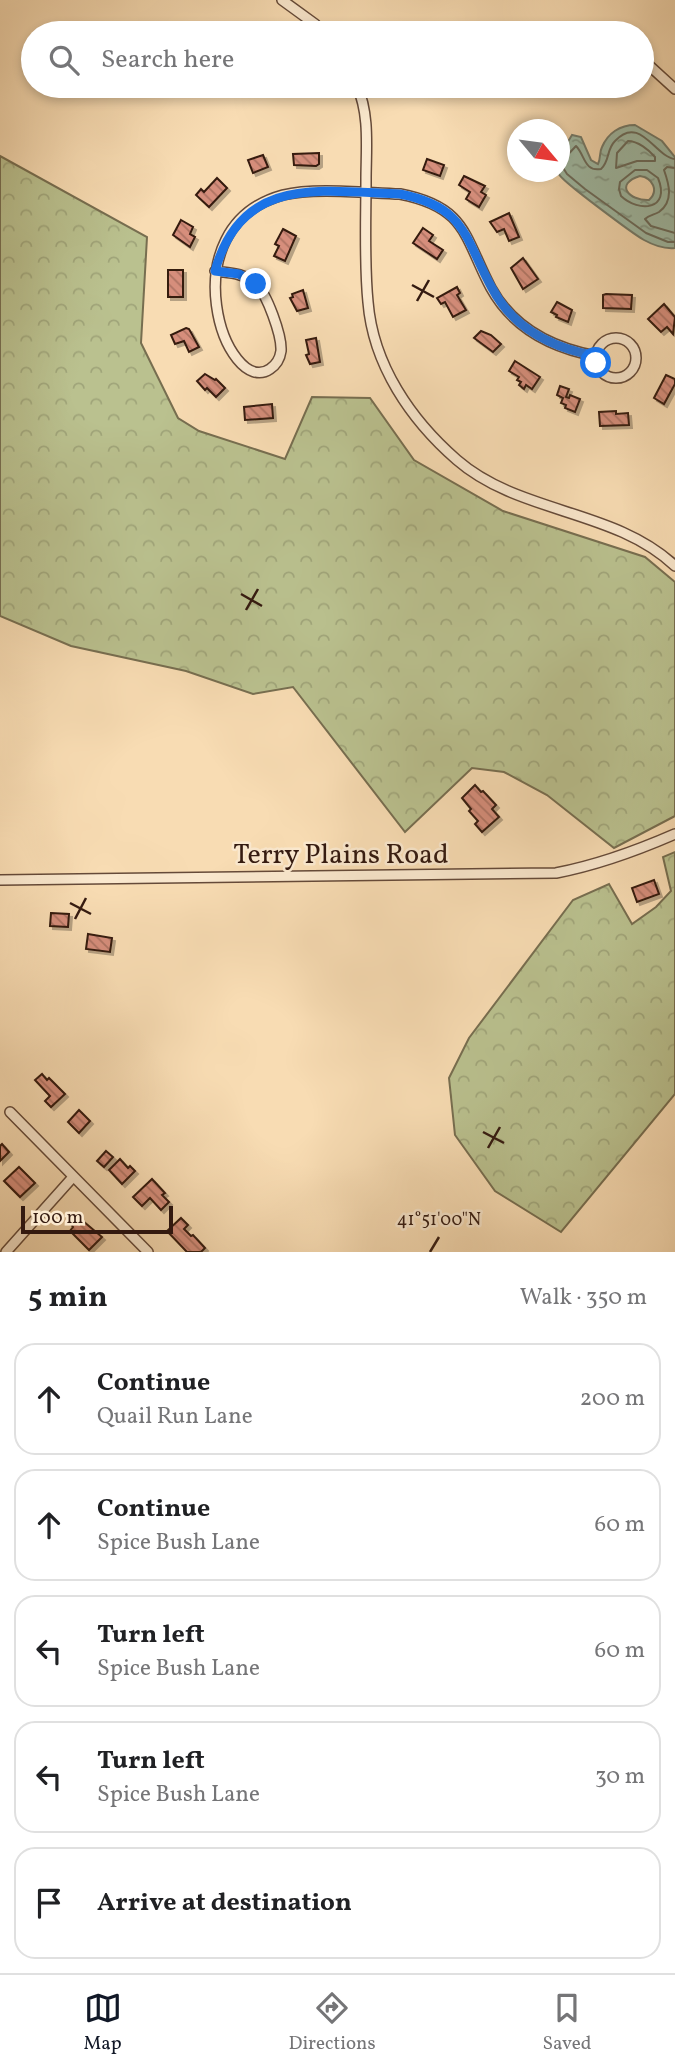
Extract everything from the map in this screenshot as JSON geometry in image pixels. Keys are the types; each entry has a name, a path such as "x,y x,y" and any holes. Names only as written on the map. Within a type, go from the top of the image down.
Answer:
{"street":[{"path":"282,0 311,21"},
{"path":"654,70 675,89"},
{"path":"360,98 366,122 368,304 376,338 391,379 406,406 423,428 459,462 495,484 621,532 645,543 675,566"},
{"path":"215,271 248,278 263,292 278,332 281,349 277,361 270,368 255,373 247,370 234,356 218,318 215,271 220,251 230,232 252,211 270,201 302,192 400,194 415,197 448,213 459,223 469,238 492,289 518,322 557,346 596,356"},
{"path":"619,338 631,344 636,356 628,374 616,378 599,369 596,356 606,340 619,338"},
{"name":"Terry Plains Road","path":"0,880 547,874 598,864 675,834"},
{"path":"10,1112 148,1252"},
{"path":"6,1252 74,1177"}],"green space":[{"path":"0,156 147,237 141,343 178,418 199,431 285,459 312,397 370,398 414,460 503,511 645,557 675,582 675,816 614,848 547,795 504,772 472,768 405,832 293,687 253,694 186,671 71,646 0,616"},
{"path":"675,852 675,1094 561,1232 495,1191 455,1135 449,1078 469,1038 573,900 609,884 632,924 656,907 671,891 663,857"}],"water":[{"path":"635,125 662,141 675,157 675,248 644,240 568,182 570,182 572,135 581,137 591,160 598,164 601,149 611,134 620,128","holes":["640,176 648,179 654,189 649,200 636,198 627,191 626,187 632,179"]}],"building":[{"path":"319,153 319,164 316,166 294,165 293,154"},
{"path":"263,155 268,167 253,173 248,160"},
{"path":"427,159 444,165 440,176 423,170"},
{"path":"464,176 485,186 481,192 486,195 479,207 466,199 470,192 459,185"},
{"path":"217,178 227,188 209,207 196,195 201,189 204,192"},
{"path":"509,213 519,237 509,241 504,229 497,232 490,222"},
{"path":"181,220 193,227 190,234 195,237 190,247 173,235"},
{"path":"423,228 433,235 429,241 443,250 437,259 413,243"},
{"path":"283,229 296,236 285,261 274,256 279,246 275,244"},
{"path":"523,258 538,279 523,289 511,268"},
{"path":"168,270 183,270 183,297 168,297"},
{"path":"457,287 460,293 457,295 466,310 453,317 445,302 441,304 437,298"},
{"path":"303,290 308,308 297,311 290,298 293,297 292,294"},
{"path":"603,295 632,295 631,309 603,308"},
{"path":"557,302 572,310 568,322 551,312"},
{"path":"664,304 675,317 673,334 667,327 661,332 648,319"},
{"path":"186,328 199,347 189,352 184,341 175,344 171,335"},
{"path":"481,331 501,344 493,352 474,338"},
{"path":"316,338 320,362 310,364 306,355 309,354 306,340"},
{"path":"515,361 540,377 532,389 526,385 524,389 519,385 519,377 509,371"},
{"path":"205,374 216,379 225,388 216,397 197,381"},
{"path":"666,375 675,379 675,384 664,404 654,398"},
{"path":"560,386 569,389 566,397 569,398 570,395 580,399 575,412 561,403 563,398 557,395"},
{"path":"272,404 273,418 245,420 244,407"},
{"path":"616,411 616,414 628,413 629,425 600,426 599,412"},
{"path":"475,785 496,805 492,809 499,817 482,832 475,824 478,821 469,811 471,809 462,798"},
{"path":"654,880 659,894 637,902 632,888"},
{"path":"51,913 69,914 68,927 50,926"},
{"path":"88,934 112,938 110,952 86,949"},
{"path":"42,1074 65,1094 51,1107 45,1101 50,1096 35,1080"},
{"path":"79,1110 90,1121 79,1133 68,1122"},
{"path":"2,1144 9,1152 0,1161 0,1146"},
{"path":"106,1151 113,1157 104,1167 97,1161"},
{"path":"120,1159 135,1171 122,1184 109,1170"},
{"path":"19,1167 35,1183 20,1197 4,1181"},
{"path":"152,1179 165,1193 162,1195 169,1202 161,1210 150,1198 142,1206 133,1197"},
{"path":"77,1216 102,1237 89,1250 70,1231 73,1227 70,1223"},
{"path":"181,1218 188,1225 184,1229 205,1248 201,1252 187,1252 167,1231"}],"route":[{"path":"256,284 239,274 215,271 220,251 230,232 239,221 270,201 283,195 302,192 400,194 415,197 436,205 459,223 469,238 492,289 518,322 557,346 596,356 596,363"}]}
